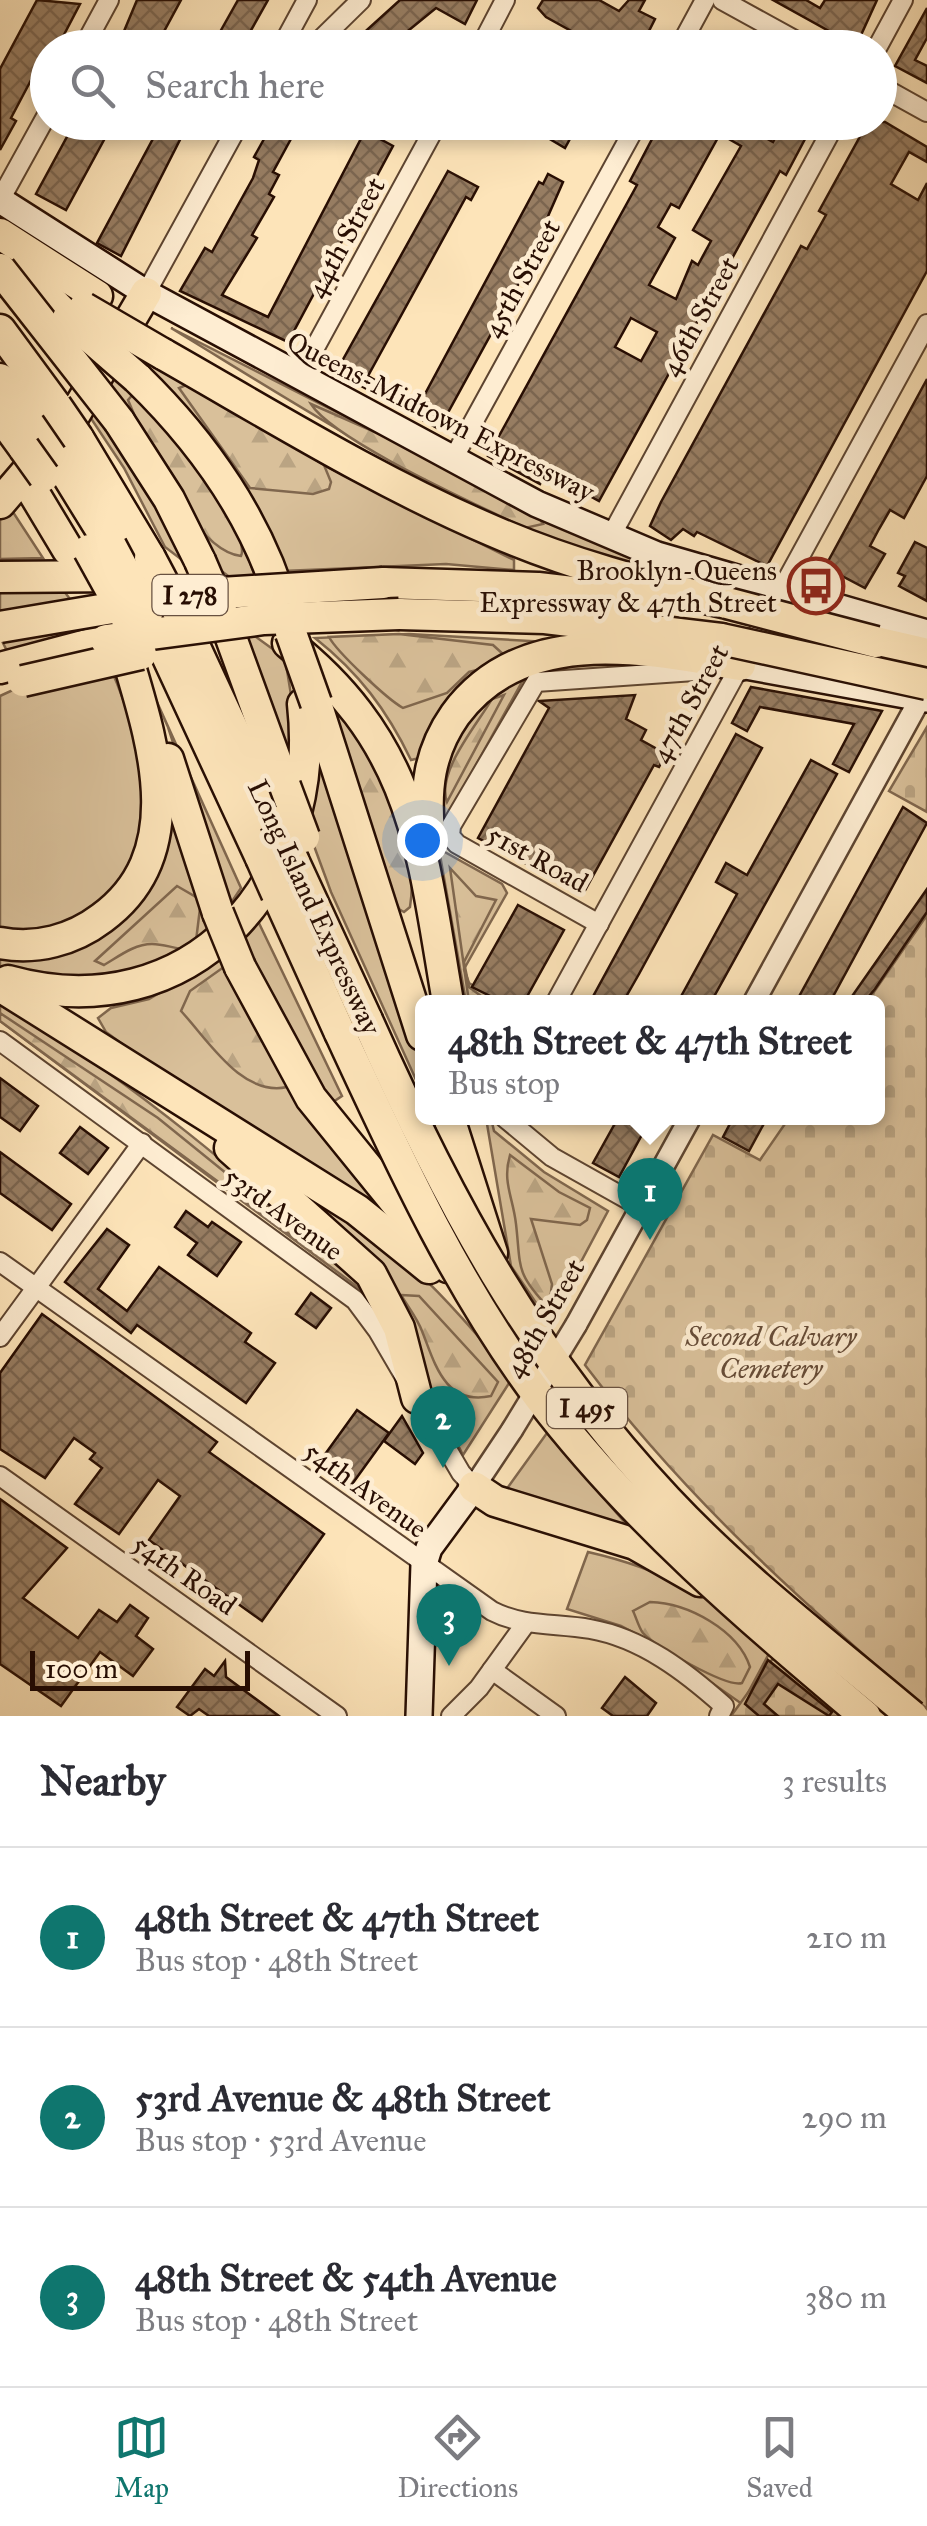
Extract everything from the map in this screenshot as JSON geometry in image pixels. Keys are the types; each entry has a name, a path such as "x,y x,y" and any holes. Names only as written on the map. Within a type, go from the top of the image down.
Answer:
{"highway":[{"path":"0,234 83,307 137,378 186,430 230,491 258,541 279,617 415,1013"},
{"path":"8,266 168,348 359,468 550,554 725,619 876,642 927,654"},
{"path":"8,266 120,421 169,499 200,561 285,786 299,849"},
{"path":"0,503 64,430 146,293"},
{"name":"Long Island Expressway","path":"0,330 56,406 53,466 128,626 477,1248 576,1394 706,1539 912,1716"},
{"name":"Long Island Expressway","path":"0,379 19,445 53,466 150,558 180,615 276,822 299,849 349,982 353,1026 442,1247 540,1398 604,1475 682,1556 865,1716"},
{"path":"0,414 19,445"},
{"path":"53,466 89,548 93,592 152,710 218,913 240,967 282,1051 327,1121 516,1348 582,1434 653,1515 768,1622 879,1716"},
{"path":"0,577 78,573 158,581 211,598 288,642 346,695 389,757 413,819 447,995"},
{"name":"I 278","path":"6,662 189,595 383,583 568,590 725,619 926,692"},
{"name":"I 278","path":"6,662 128,626 399,614 725,619"},
{"path":"6,662 176,648 279,617"},
{"path":"429,890 427,794 432,763 459,710 498,673 537,656 598,649 672,654 740,665"},
{"path":"0,943 37,944 81,932 119,904 145,864 155,832 159,786 151,734 129,663"},
{"path":"0,982 50,992 112,991 173,972 221,940 263,891 288,838 305,764 310,703"},
{"path":"0,982 379,1226 516,1348"},
{"path":"152,1082 371,1274 400,1328 417,1398"},
{"path":"450,1125 508,1306 526,1340 626,1466 700,1545 898,1716"},
{"path":"471,1125 496,1265"},
{"path":"474,1487 495,1501 646,1549 768,1622"}],"main road":[{"name":"Queens-Midtown Expressway","path":"0,200 146,293 244,347 453,459 611,536 781,592 927,633"},
{"path":"740,665 926,692"},
{"name":"48th Street","path":"418,1716 424,1564 429,1548 474,1487"}],"street":[{"path":"93,30 109,0"},
{"path":"291,30 307,0"},
{"path":"330,30 361,0"},
{"path":"490,30 506,0"},
{"path":"689,30 705,0"},
{"path":"722,0 776,30"},
{"path":"887,30 903,0"},
{"path":"294,24 301,30"},
{"path":"897,95 927,112"},
{"path":"0,200 33,140"},
{"path":"146,293 230,140"},
{"name":"44th Street","path":"299,377 428,140"},
{"name":"45th Street","path":"453,459 628,140"},
{"name":"46th Street","path":"611,536 826,140"},
{"name":"47th Street","path":"560,995 927,324"},
{"name":"51st Road","path":"598,924 452,839 452,822 533,684 546,679 740,665"},
{"path":"758,995 926,692"},
{"name":"53rd Avenue","path":"0,1041 354,1300 474,1487"},
{"path":"513,1125 552,1157 641,1207"},
{"name":"48th Street","path":"474,1487 576,1325 686,1125"},
{"path":"0,1337 142,1143"},
{"name":"54th Avenue","path":"0,1262 492,1611 526,1623 617,1636 663,1658 722,1711"},
{"name":"54th Road","path":"0,1476 338,1716"},
{"path":"451,1716 492,1670 526,1623"},
{"path":"492,1670 556,1716"}],"green space":[{"path":"171,328 584,538 748,594 605,558 522,527 388,458"},
{"path":"128,341 311,459 514,560 514,570 446,564 283,571 122,351"},
{"path":"113,366 242,542 266,604 212,564 103,381"},
{"path":"191,383 324,465 331,482 329,489 313,494 250,488 179,388"},
{"path":"137,390 218,499 241,543 241,556 223,550 206,535 173,492 128,400"},
{"path":"95,399 194,569 165,547 124,468 88,414"},
{"path":"311,404 384,436 538,516 543,524 525,528 410,472 348,436"},
{"path":"9,506 43,558 0,559 0,514"},
{"path":"60,586 96,639 133,731 142,795 140,850 118,887 78,919 54,929 7,933 0,930 0,696 24,685 0,637 0,591"},
{"path":"227,616 285,658 292,701 287,773"},
{"path":"399,634 493,645 504,655 497,665 469,672 447,693 403,708 363,675 329,637"},
{"path":"409,634 565,643 493,668 424,757 411,760 370,693 315,638"},
{"path":"566,659 663,666 538,672 522,682 441,828 443,851 502,884 507,893 464,969 469,983 489,995 465,995 435,827 440,761 486,693"},
{"path":"147,680 241,888 227,909 168,727"},
{"path":"504,695 447,802 445,790 452,763 492,699"},
{"path":"345,714 383,782 403,831 412,882 410,907 404,912 397,908 334,717"},
{"path":"927,727 927,812 889,791"},
{"path":"313,730 415,1037 415,1078 331,892 303,816"},
{"path":"177,823 217,936 111,986 0,970 0,952 71,948 168,824"},
{"path":"450,868 476,896 496,900 464,962 469,987 480,995 468,995"},
{"path":"177,886 201,900 195,949 145,945 104,965 95,961"},
{"name":"Second Calvary Cemetery","path":"927,915 927,1709 746,1546 663,1459 585,1365 713,1135 760,1160 784,1125 885,1125 885,995 872,995"},
{"path":"257,919 342,1096 330,1104 359,1139 355,1145 290,1047 237,941"},
{"path":"223,955 401,1225 214,1112 106,1032 98,1018 111,1008 149,999"},
{"path":"228,964 288,1078 287,1087 271,1088 241,1075 181,1011 190,991"},
{"path":"0,1001 97,1064 188,1133 364,1283 363,1291 0,1021"},
{"path":"0,1013 158,1118 321,1250 311,1250 0,1021"},
{"path":"487,1125 493,1125 494,1131 544,1172 608,1211 549,1322 511,1266"},
{"path":"510,1155 559,1192 590,1208 587,1220 580,1225 531,1219 552,1284 549,1308 530,1286 522,1269 508,1182"},
{"path":"298,1192 331,1207 389,1247 466,1322 513,1377 463,1455 424,1379"},
{"path":"401,1295 419,1296 498,1382 491,1396 463,1395 452,1389 437,1369 418,1322"},
{"path":"547,1433 641,1541 503,1494"},
{"path":"588,1552 640,1567 686,1587 772,1648 742,1704 659,1646 621,1626 567,1609"},
{"path":"650,1602 680,1607 723,1630 735,1641 750,1667 742,1683 707,1673 650,1639 633,1611"},
{"path":"776,1654 848,1716 731,1716"}],"building":[{"path":"37,0 80,4 66,30 30,30 30,82 0,150 0,69"},
{"path":"137,0 181,0 165,30 124,30"},
{"path":"238,0 268,0 251,30 221,30"},
{"path":"400,0 477,0 465,24 436,8 409,30 367,30"},
{"path":"543,0 599,0 619,11 629,0 645,0 639,11 655,19 650,30 569,30 538,8"},
{"path":"773,0 806,0 820,8 825,0 877,0 863,30 827,30"},
{"path":"927,8 927,38 915,60 927,66 927,83 897,67"},
{"path":"897,129 927,147 927,162 909,152 891,184 918,200 927,183 927,271 767,566 697,532 694,536 683,529 671,540 650,526 801,246 807,249 826,215 819,211 858,140 897,140"},
{"path":"65,140 104,140 66,210 36,194"},
{"path":"152,140 180,140 121,256 97,243"},
{"path":"263,140 290,140 273,172 279,175 269,194 274,197 252,235 257,238 222,295 268,317 360,140 382,140 393,146 288,342 180,291 205,248 212,252 253,178 259,160 254,157"},
{"path":"551,140 569,140 565,148"},
{"path":"652,140 717,140 679,208 671,204 658,227 675,238 649,285 676,299 692,261 698,265 711,241 693,230 741,146 730,140 804,140 786,175 780,171 599,501 546,472 540,484 488,456 637,185 630,181","holes":["631,318 657,332 641,361 615,347"]},
{"path":"448,171 478,187 471,200 466,197 368,376 419,405 539,182 543,184 548,174 563,182 538,239 542,241 439,429 336,372"},
{"path":"927,379 927,476 904,518 890,510 879,529 870,546 885,554 865,588 825,567"},
{"path":"915,542 927,548 927,601 899,586 905,576 898,573"},
{"path":"751,687 882,711 849,772 833,764 854,724 760,707 747,731 732,723"},
{"path":"635,695 626,719 646,730 641,740 666,754 659,767 654,765 583,894 478,838 549,708 539,701"},
{"path":"736,734 762,748 627,995 594,995"},
{"path":"811,760 837,774 715,995 682,995 737,894 716,882 726,863 747,875"},
{"path":"903,807 927,823 834,995 800,995"},
{"path":"927,889 927,912 875,989 870,995 853,995"},
{"path":"518,905 564,930 528,995 488,995 472,987"},
{"path":"0,1078 38,1106 20,1131 0,1117"},
{"path":"614,1125 647,1125 619,1177 593,1163"},
{"path":"729,1125 763,1125 749,1151 723,1137"},
{"path":"80,1127 108,1148 88,1174 60,1153"},
{"path":"0,1152 71,1204 52,1230 0,1193"},
{"path":"186,1211 208,1227 212,1222 241,1242 217,1276 188,1255 197,1243 175,1227"},
{"path":"107,1229 129,1245 98,1289 127,1311 159,1267 251,1333 245,1342 275,1363 246,1403 137,1325 131,1333 65,1282"},
{"path":"311,1293 331,1308 316,1328 296,1314"},
{"path":"42,1314 217,1442 209,1452 324,1534 262,1621 149,1540 180,1496 158,1480 119,1534 75,1504 102,1468 90,1459 95,1453 74,1438 45,1478 0,1449 0,1373"},
{"path":"357,1410 389,1433 350,1487 318,1464"},
{"path":"402,1416 423,1453 415,1464 384,1441"},
{"path":"0,1499 67,1548 23,1598 78,1638 99,1610 117,1622 130,1605 148,1618 136,1636 153,1649 133,1676 100,1652 61,1706 0,1664"},
{"path":"768,1660 832,1712 829,1716 778,1684 764,1704 778,1716 759,1716 745,1704"},
{"path":"225,1661 226,1677 279,1716 209,1716 199,1709 190,1716 177,1707 205,1669 214,1676"},
{"path":"625,1677 656,1703 647,1716 613,1716 602,1708"}],"place":[{"name":"Brooklyn-Queens Expressway & 47th Street","path":"816,586"},
{"name":"48th Street & 47th Street","path":"650,1240"},
{"name":"53rd Avenue & 48th Street","path":"443,1468"},
{"name":"48th Street & 54th Avenue","path":"449,1666"}]}
